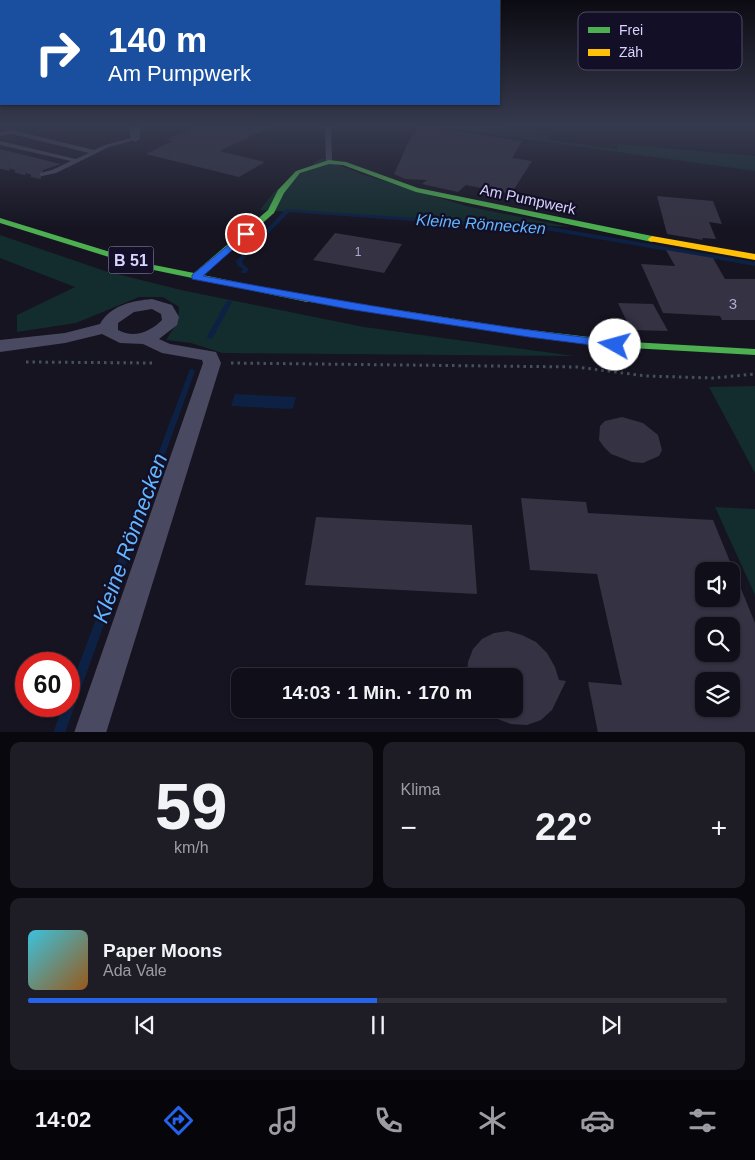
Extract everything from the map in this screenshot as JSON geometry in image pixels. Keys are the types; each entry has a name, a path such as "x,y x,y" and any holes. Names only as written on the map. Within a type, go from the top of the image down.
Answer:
{"street":[{"name":"Am Pumpwerk","path":"195,277 271,212 280,192 298,172 328,162 344,163 416,190 606,231 755,257"},
{"name":"B 51","path":"0,220 66,242 195,277 348,306 529,334 632,347 755,352"},
{"path":"0,346 64,338 108,327 113,317 131,307 152,304 167,309 171,314 171,321 163,330 146,338 128,340 117,338 110,332 108,327"},
{"path":"90,732 212,363 210,356 199,352 164,349 154,345 146,338"}],"lane":[{"path":"69,159 77,161"},
{"path":"42,174 54,172 80,159"}],"path":[{"path":"17,362 155,363"},
{"path":"212,363 577,366 646,376 713,378 755,374"}],"green space":[{"path":"320,159 325,159 361,174 466,206 570,227 260,210 274,192"},
{"path":"670,159 755,159 755,171"},
{"path":"0,235 105,271 181,290 364,327 574,356 222,353 191,343 166,340 178,321 179,307 163,297 139,297 76,323 17,332 17,315 75,287 0,258"},
{"path":"755,386 755,473 709,387"},
{"path":"715,507 755,509 755,595"}],"water":[{"path":"235,394 296,397 291,409 231,406"}],"building":[{"path":"0,159 41,159 61,164 40,171 37,176 0,166"},
{"path":"167,159 253,159 265,162 239,177"},
{"path":"401,159 520,159 532,161 511,194 466,185 458,192 422,184 427,180 405,179 394,174"},
{"path":"657,196 713,201 722,224 709,222 716,239 702,238 703,240 667,234"},
{"path":"335,233 402,244 384,273 313,260"},
{"path":"666,250 713,258 725,279 755,279 755,320 722,320 720,316 663,313 641,264 675,266"},
{"path":"618,303 653,304 668,331 631,330"},
{"path":"622,417 643,423 658,435 662,450 659,456 643,463 632,462 611,454 604,447 599,440 600,426 605,421"},
{"path":"521,498 586,502 588,513 713,520 730,562 695,562 695,607 740,607 740,586 755,623 755,732 598,732 588,682 622,685 597,574 530,570"},
{"path":"316,517 472,525 477,594 305,585"},
{"path":"508,631 536,642 547,653 555,667 559,680 566,681 552,710 541,720 527,725 511,724 495,718 523,718 523,668 468,668 473,649 482,639 494,633"}],"waterway":[{"name":"Kleine Rönnecken","path":"244,272 246,269 240,265 239,261 288,210 551,229 755,264"},
{"name":"Kleine Rönnecken","path":"210,337 229,302"},
{"name":"Kleine Rönnecken","path":"59,732 192,371"}],"tunnel":[{"path":"0,163 42,174"}],"traffic: fast":[{"path":"195,277 271,211 281,192 298,172 329,162 344,163 416,190 652,239"},
{"path":"0,220 147,266 307,299"},
{"path":"514,331 631,345 755,352"}],"traffic: slow":[{"path":"652,239 755,257"},
{"path":"307,299 514,331"}],"route":[{"path":"246,234 195,277 348,306 529,334 615,345"}]}
